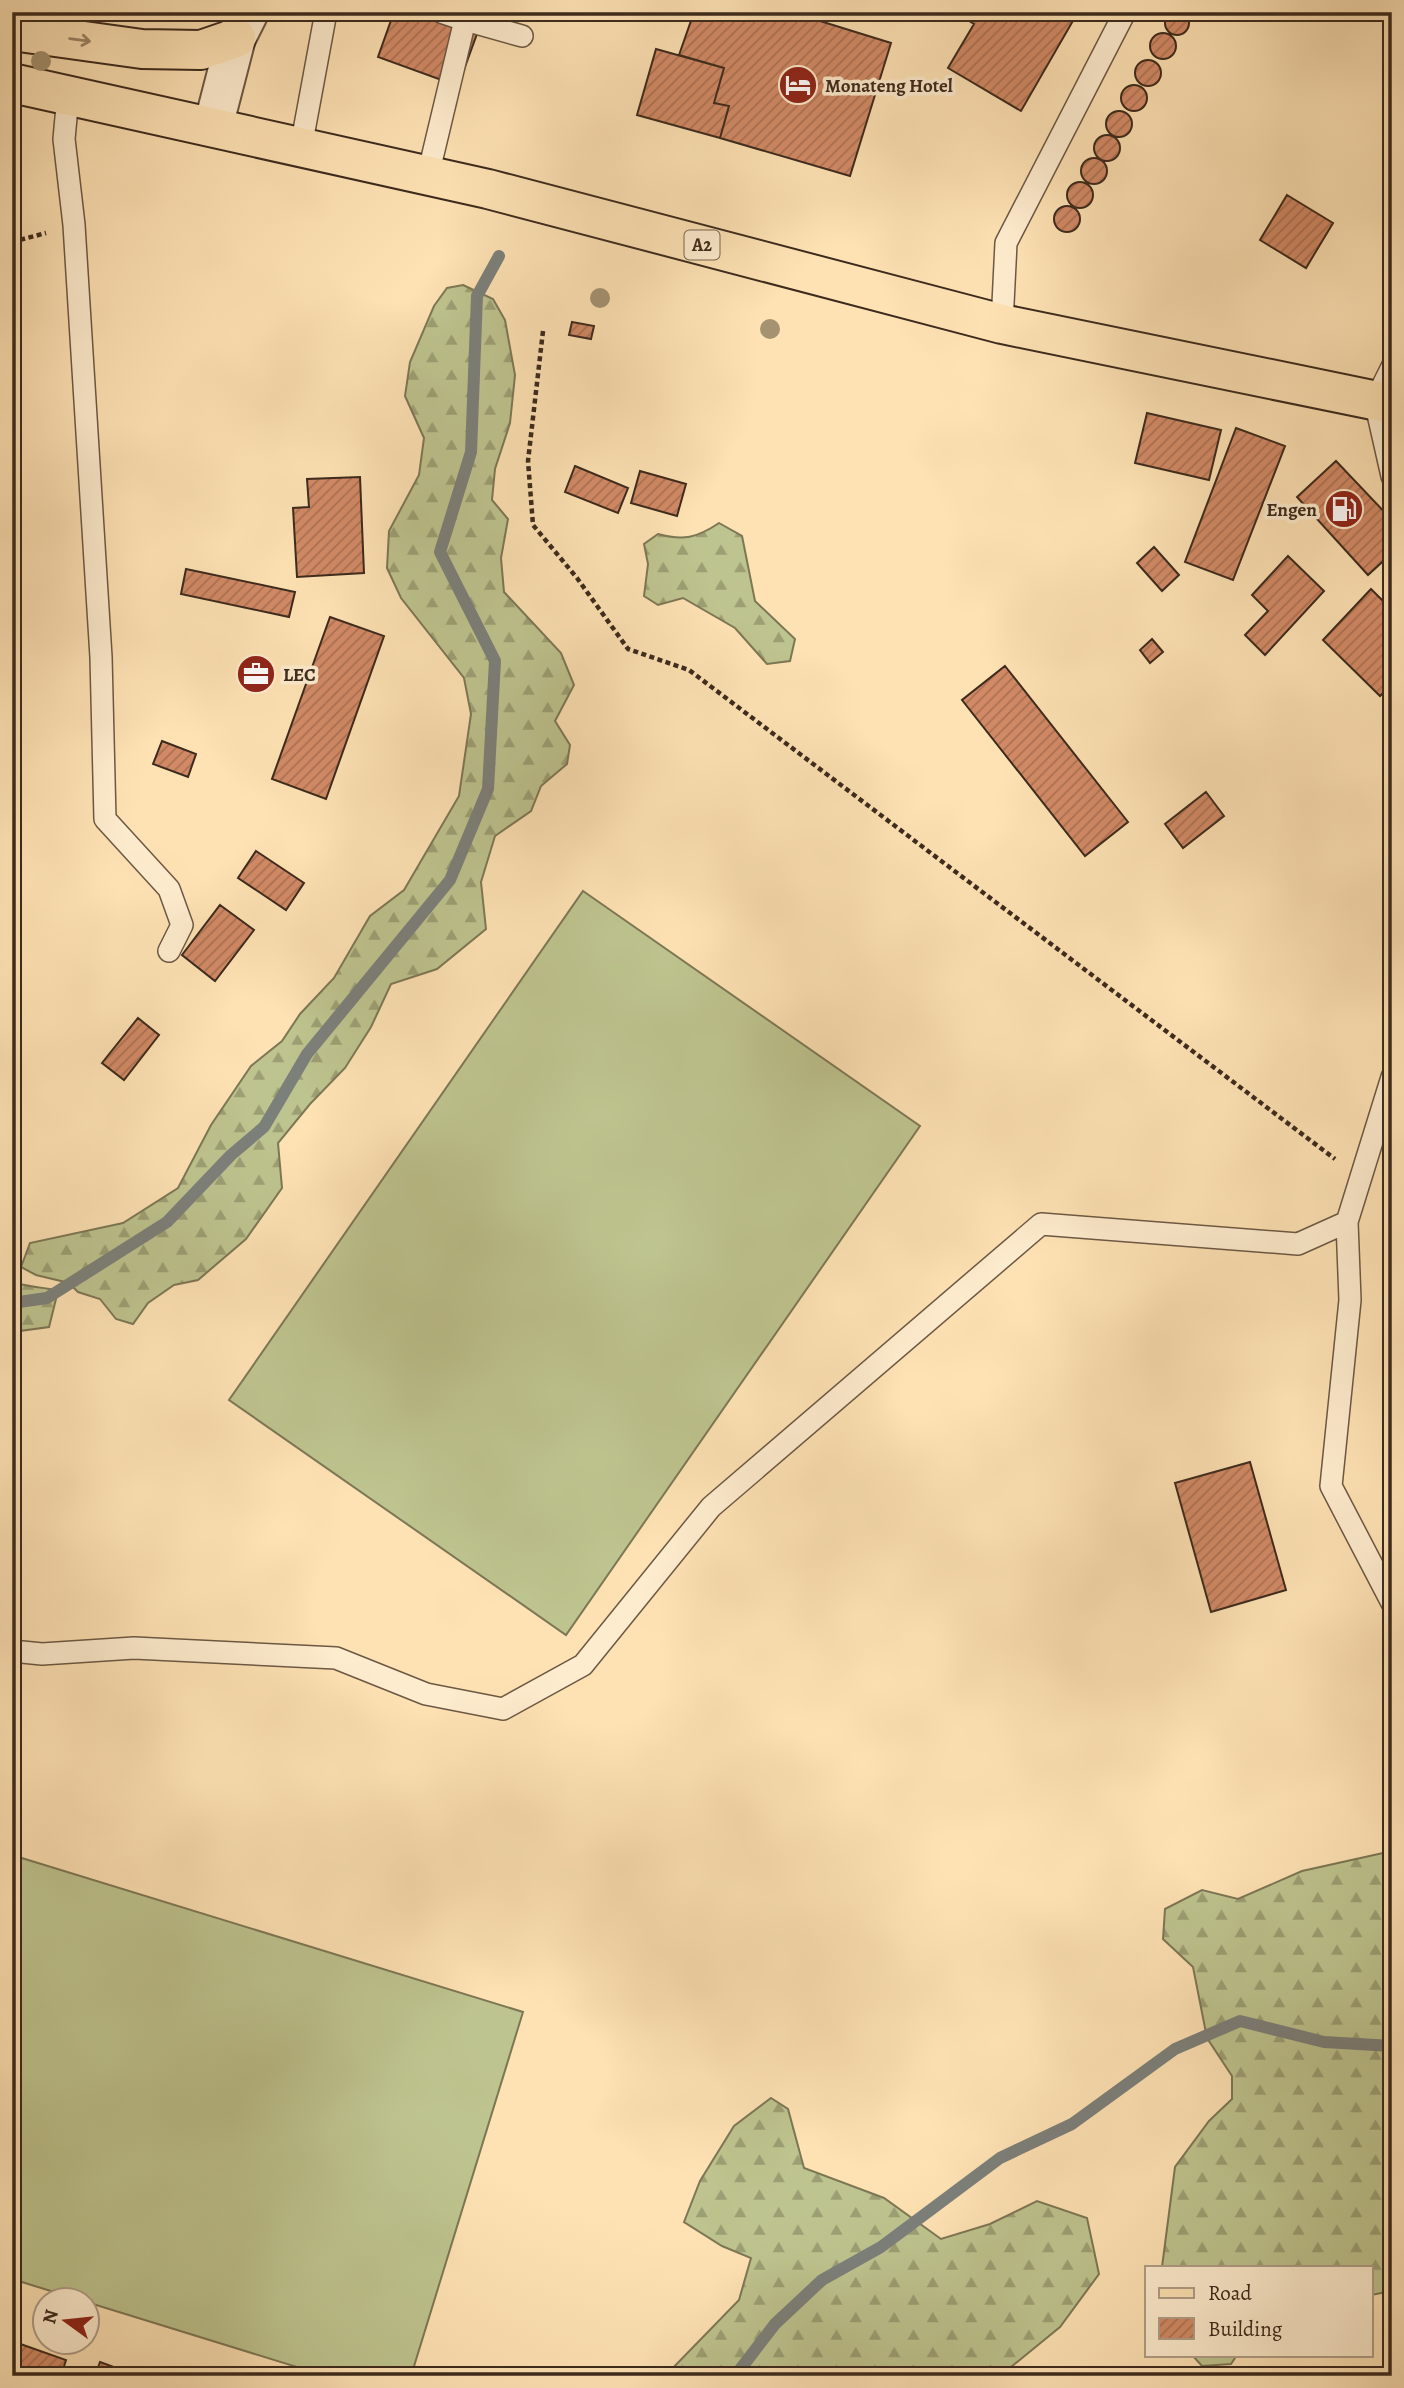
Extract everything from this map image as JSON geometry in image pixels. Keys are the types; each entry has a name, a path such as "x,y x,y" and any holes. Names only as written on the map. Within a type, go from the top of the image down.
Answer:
{"main road":[{"path":"12,31 142,49 201,50 242,25"},
{"name":"A2","path":"12,83 428,176 1002,324 1384,403"}],"street":[{"path":"213,127 242,25"}],"lane":[{"path":"301,147 326,12"},
{"path":"441,12 523,36"},
{"path":"1002,324 1006,243 1125,12"},
{"path":"428,176 465,20"},
{"path":"68,96 64,139 74,225 100,643 105,819 169,889 182,925 169,951"},
{"path":"1392,367 1384,403 1392,476"},
{"path":"1392,1077 1348,1222 1350,1300 1331,1486 1392,1603"},
{"path":"12,1651 42,1654 134,1648 336,1658 426,1695 503,1709 583,1665 711,1507 1041,1224 1298,1244 1348,1222"}],"path":[{"path":"542,331 528,461 533,525 578,578 628,649 689,670 1360,1178"}],"green space":[{"path":"463,285 493,299 505,320 515,375 510,423 495,469 492,500 508,519 501,558 504,592 561,653 574,685 555,721 570,745 567,764 541,786 531,811 495,836 481,882 486,929 437,969 391,984 371,1027 345,1068 310,1104 278,1143 282,1188 246,1239 198,1280 174,1285 148,1303 133,1324 116,1319 100,1299 78,1292 69,1283 36,1275 21,1267 30,1243 123,1223 178,1188 211,1125 251,1066 282,1041 300,1014 334,978 370,916 404,890 459,796 471,714 464,678 401,598 387,568 389,531 419,475 424,438 405,396 410,362 434,306 447,288"},
{"path":"719,523 742,536 755,601 795,639 790,661 767,664 735,628 683,598 658,605 644,596 648,564 644,544 658,534 690,537"},
{"path":"583,891 920,1126 566,1635 229,1400"},
{"path":"12,1281 58,1291 49,1327 12,1332"},
{"path":"1392,1851 1392,2291 1372,2295 1372,2266 1162,2266 1175,2167 1209,2121 1232,2099 1232,2076 1207,2038 1193,1967 1163,1939 1165,1909 1202,1890 1238,1899 1302,1871"},
{"path":"12,1855 523,2012 411,2376 326,2376 102,2307 102,2286 35,2286 12,2279"},
{"path":"771,2098 788,2109 804,2168 884,2198 941,2239 990,2224 1037,2201 1087,2218 1099,2274 1060,2327 1000,2376 665,2376 739,2300 751,2258 722,2246 684,2222 700,2181 734,2126"},
{"path":"1193,2356 1236,2356 1231,2364 1202,2366"}],"building":[{"path":"1177,11 1186,14 1189,23 1186,32 1177,35 1168,32 1165,23 1168,14"},
{"path":"394,12 485,12 458,86 378,57"},
{"name":"Monateng Hotel","path":"701,12 791,12 891,43 850,176 720,138 729,106 714,103 724,68 679,55 692,18"},
{"path":"954,12 1078,12 1021,111 948,68 974,24"},
{"path":"1163,33 1172,37 1176,46 1172,55 1163,59 1154,55 1150,46 1154,37"},
{"path":"656,49 724,68 714,103 729,106 720,138 637,115"},
{"path":"1148,60 1157,64 1161,73 1157,82 1148,86 1139,82 1135,73 1139,64"},
{"path":"1134,85 1143,89 1147,98 1143,107 1134,111 1125,107 1121,98 1125,89"},
{"path":"1119,111 1128,115 1132,124 1128,133 1119,137 1110,133 1106,124 1110,115"},
{"path":"1107,135 1116,139 1120,148 1116,157 1107,161 1098,157 1094,148 1098,139"},
{"path":"1094,158 1103,162 1107,171 1103,180 1094,184 1085,180 1081,171 1085,162"},
{"path":"1080,182 1089,186 1093,195 1089,204 1080,208 1071,204 1067,195 1071,186"},
{"path":"1287,195 1333,223 1306,268 1260,240"},
{"path":"1067,206 1076,210 1080,219 1076,228 1067,232 1058,228 1054,219 1058,210"},
{"path":"572,322 594,326 591,339 569,335"},
{"path":"1147,413 1221,430 1209,480 1135,463"},
{"path":"1236,428 1285,446 1233,580 1185,562"},
{"name":"Engen","path":"1336,461 1392,520 1392,553 1368,575 1297,497"},
{"path":"575,466 628,488 618,513 565,492"},
{"path":"640,471 686,484 677,516 631,503"},
{"path":"360,477 364,573 297,577 293,508 309,507 307,479"},
{"path":"1154,547 1179,575 1162,591 1137,563"},
{"path":"1288,556 1324,591 1265,655 1245,635 1268,611 1252,595"},
{"path":"186,569 295,592 289,617 181,594"},
{"path":"1371,589 1392,610 1392,684 1380,696 1323,640"},
{"path":"330,617 384,636 326,799 272,779"},
{"path":"1152,639 1163,652 1150,663 1140,650"},
{"path":"1005,666 1128,822 1085,856 962,700"},
{"path":"162,741 196,754 188,777 153,764"},
{"path":"1206,792 1224,816 1183,848 1165,824"},
{"path":"256,851 304,883 286,910 238,878"},
{"path":"220,905 254,930 215,981 182,955"},
{"path":"138,1018 159,1035 124,1080 102,1063"},
{"path":"1250,1462 1286,1590 1211,1612 1175,1483"},
{"path":"12,2341 32,2348 32,2356 55,2356 66,2360 61,2376 12,2376"},
{"path":"100,2362 138,2376 95,2376"}],"waterway":[{"path":"12,1303 47,1298 167,1222 231,1155 264,1127 307,1054 450,880 488,789 495,661 440,552 471,452 477,296 499,256"},
{"path":"735,2376 775,2324 822,2280 881,2247 1000,2158 1072,2124 1175,2049 1240,2021 1324,2042 1392,2046"}],"place":[{"name":"Monateng Hotel","path":"798,85"},
{"name":"Engen","path":"1344,509"},
{"name":"LEC","path":"256,674"}]}
